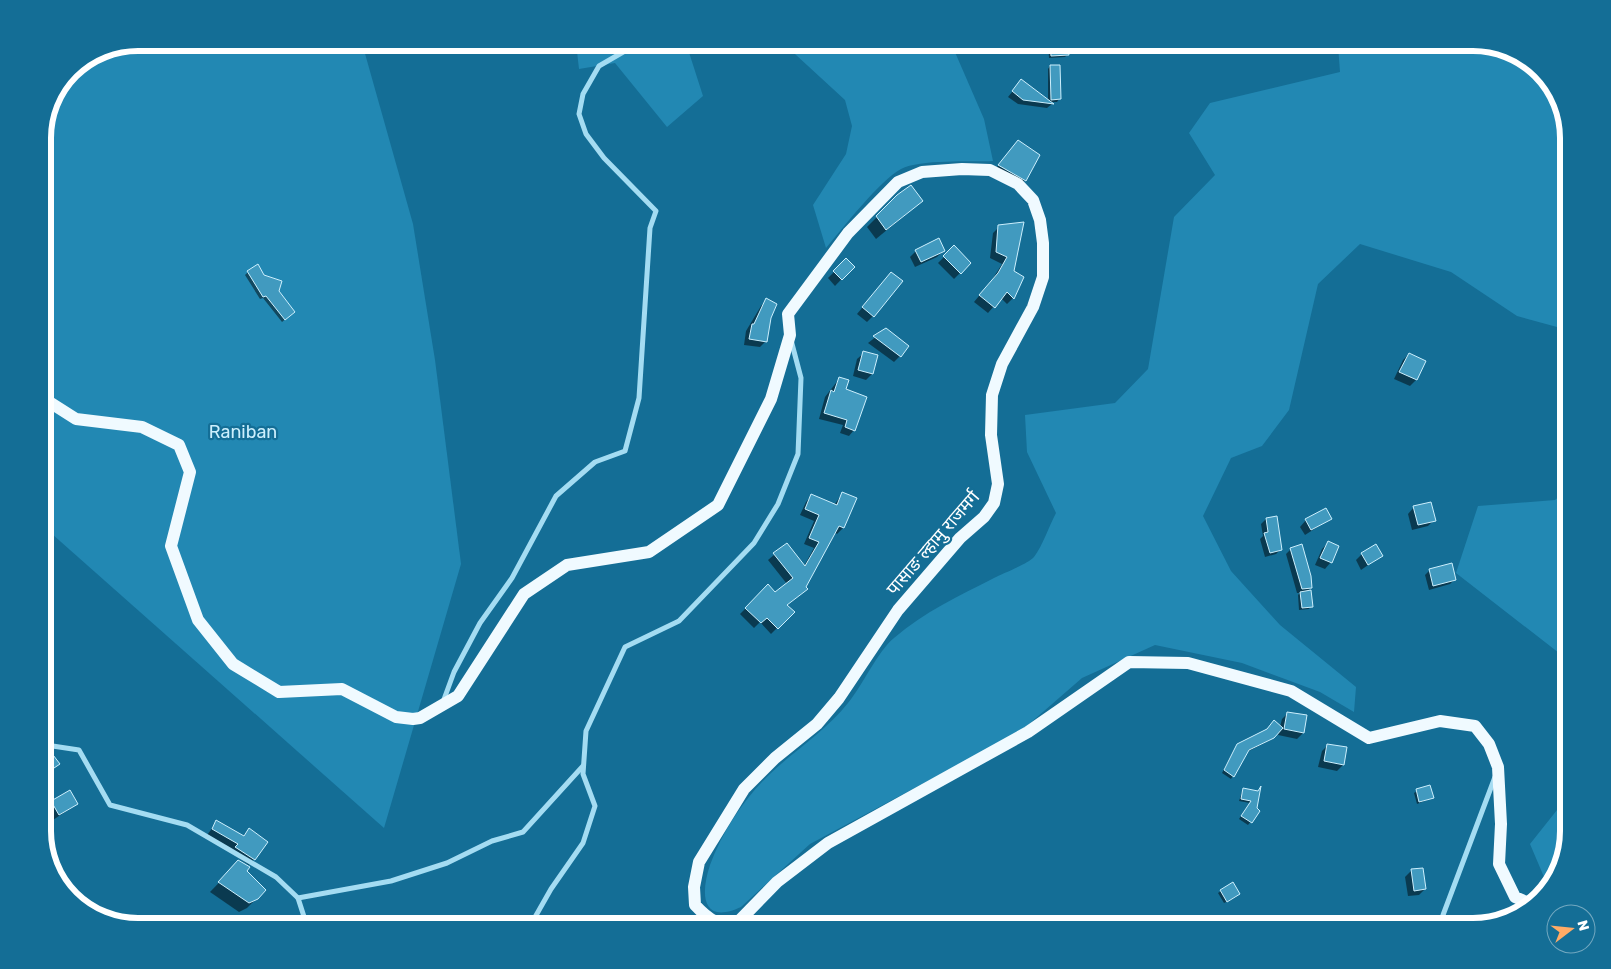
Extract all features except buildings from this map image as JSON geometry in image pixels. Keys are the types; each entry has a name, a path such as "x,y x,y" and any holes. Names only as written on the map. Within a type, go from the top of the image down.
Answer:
{"main road":[{"name":"पासाङ ल्हामु राजमर्ग","path":"51,403 76,419 142,427 179,446 190,472 171,546 198,620 233,664 279,692 342,689 404,719 420,718 458,696 524,594 567,565 649,552 718,505 771,399 790,335 788,314 848,233 898,182 922,172 962,169 990,170 1018,184 1033,200 1042,236 1043,277 1033,307 1002,364 992,395 991,435 998,484 994,503 984,517 960,538 898,610 839,698 817,724 775,758 744,789 699,862 694,887 695,905 710,918"},
{"name":"पासाङ ल्हामु राजमर्ग","path":"742,918 777,882 828,843 1028,732 1129,662 1188,663 1291,691 1368,738 1440,721 1475,726 1489,744 1498,767 1502,824 1499,864 1516,897 1524,901"}],"street":[{"path":"442,705 454,672 480,623 512,578 556,496 595,462 626,451 639,398 650,228 656,211 604,158 586,134 579,114 583,94 599,66 625,51"},
{"path":"535,918 583,843 595,806 583,774 586,731 625,647 679,621 754,543 778,504 798,454 801,378 790,335"},
{"path":"51,746 79,750 110,805 187,825 276,877 298,898 304,918"},
{"path":"298,898 391,881 447,863 492,841 523,832 584,766"},
{"path":"1444,918 1448,900 1498,767"}],"green space":[{"name":"Raniban","path":"138,51 364,51 413,224 435,360 461,564 384,828 51,533 51,132 54,115 69,85 95,63 110,56"},
{"path":"577,51 689,51 703,96 667,127 615,63 579,69"},
{"path":"792,51 954,51 984,119 993,161 932,162 901,169 883,183 826,248 813,205 846,154 852,126 845,100"},
{"path":"1338,51 1473,51 1496,54 1526,69 1542,85 1555,110 1560,132 1560,328 1517,316 1451,272 1360,244 1318,284 1289,410 1262,446 1231,458 1203,516 1231,571 1280,625 1356,687 1354,712 1320,692 1242,663 1155,645 1082,678 1021,731 810,844 741,907 728,912 711,910 705,896 707,876 716,851 730,823 749,797 770,774 825,728 841,712 854,696 888,644 905,629 930,612 1026,563 1034,557 1056,513 1027,452 1025,415 1115,403 1148,369 1174,217 1215,175 1189,133 1210,103 1340,72"},
{"path":"1560,496 1560,654 1456,573 1478,506 1555,500"},
{"path":"1560,806 1560,831 1557,854 1545,879 1530,844"}]}
